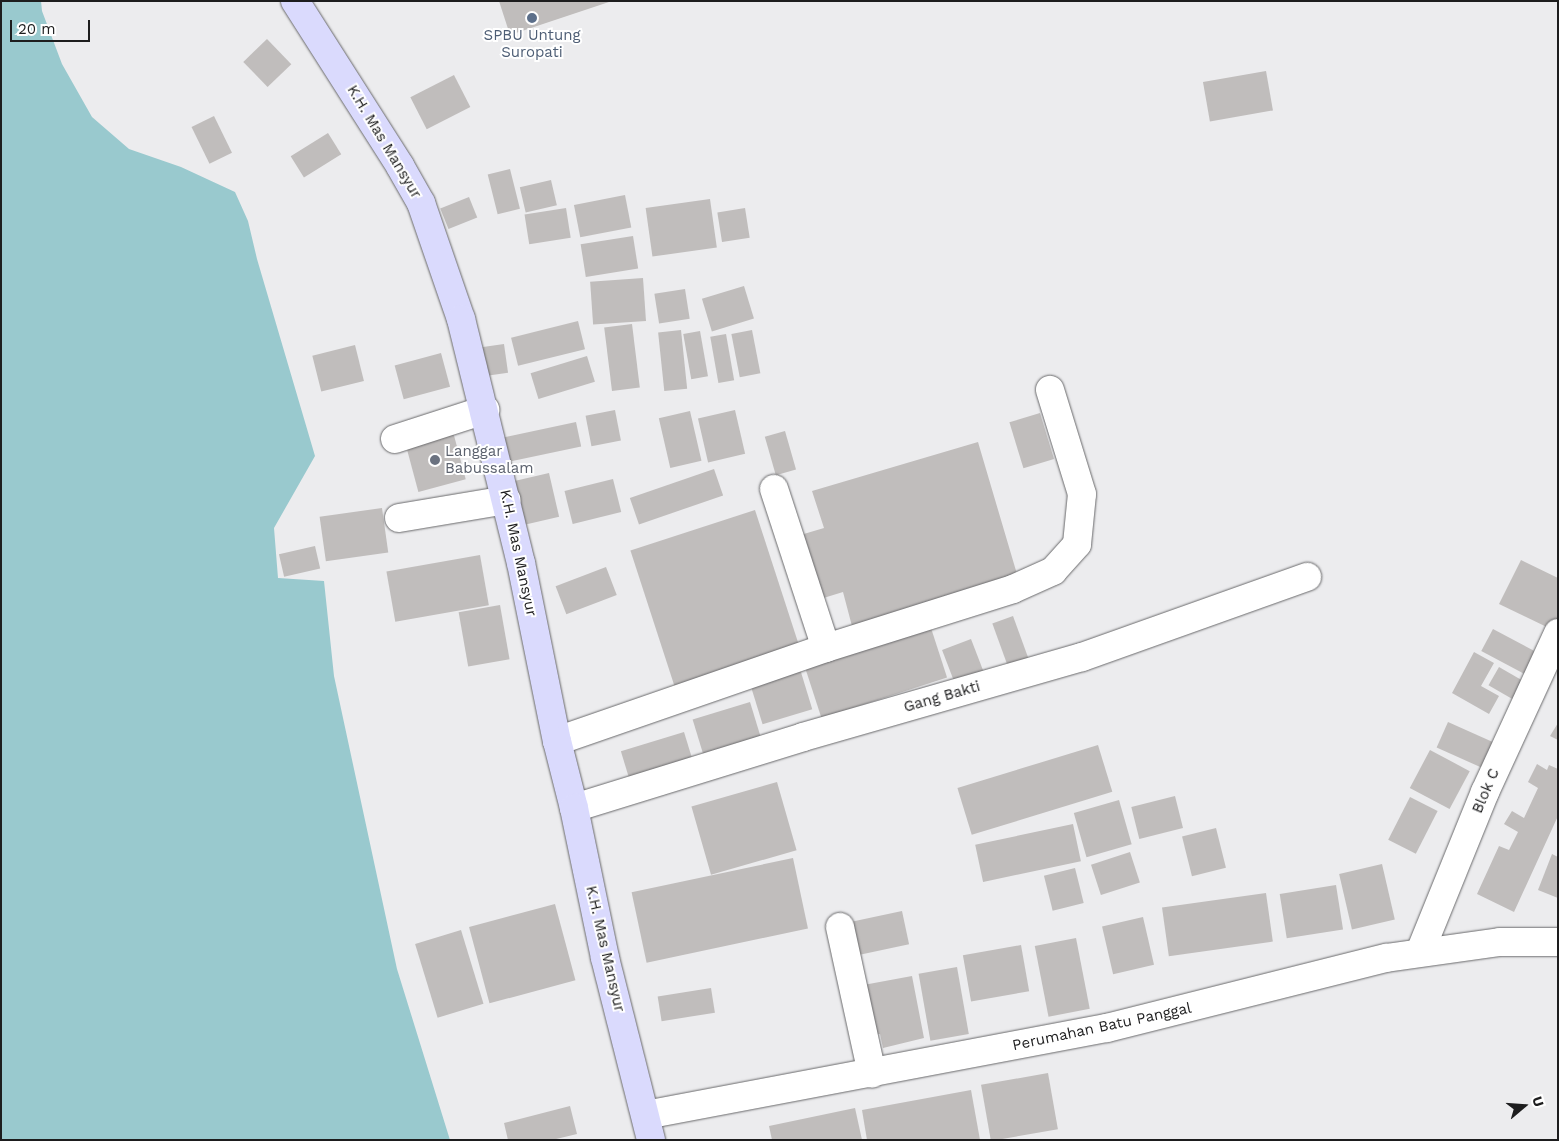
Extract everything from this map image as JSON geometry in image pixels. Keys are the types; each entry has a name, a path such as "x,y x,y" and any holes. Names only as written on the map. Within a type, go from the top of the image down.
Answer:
{"main road":[{"name":"K.H. Mas Mansyur","path":"295,1 400,166 420,203 461,319 506,500 605,958 648,1127"}],"street":[{"path":"557,740 826,648 1013,589 1053,571 1077,544 1082,494 1050,390"},
{"path":"395,439 485,410"},
{"path":"774,489 826,648"},
{"path":"399,518 506,500"},
{"name":"Gang Bakti","path":"574,808 803,737 1082,657 1307,577"},
{"name":"Blok C","path":"1420,952 1485,792 1558,633"},
{"path":"840,926 872,1074"},
{"name":"Perumahan Batu Panggal","path":"648,1127 872,1074 1107,1028 1386,958 1500,942 1558,942"}],"water":[{"path":"1,1 41,1 42,11 62,64 92,117 129,149 181,167 235,192 248,221 257,259 315,456 274,528 278,578 324,581 334,676 397,969 450,1140 1,1140"}],"building":[{"name":"SPBU Untung Suropati","path":"499,1 609,1 609,2 510,35"},
{"path":"267,39 291,64 268,87 243,62"},
{"path":"1266,71 1273,110 1210,122 1203,82"},
{"path":"454,75 470,107 427,129 410,97"},
{"path":"214,116 232,153 210,164 192,127"},
{"path":"328,133 341,154 304,178 291,156"},
{"path":"510,169 520,209 498,214 488,175"},
{"path":"551,180 557,205 526,213 520,187"},
{"path":"625,195 631,227 580,237 574,205"},
{"path":"469,197 477,217 448,229 440,209"},
{"path":"710,199 717,248 652,257 646,208"},
{"path":"566,208 571,238 529,244 525,215"},
{"path":"745,208 750,238 722,242 717,212"},
{"path":"633,236 638,269 586,277 581,244"},
{"path":"643,278 646,321 593,325 590,282"},
{"path":"744,286 754,319 712,331 702,299"},
{"path":"685,289 690,319 659,323 654,294"},
{"path":"578,321 585,349 518,366 511,338"},
{"path":"632,324 640,388 612,391 604,327"},
{"path":"681,330 687,389 664,391 658,332"},
{"path":"752,330 760,373 740,377 731,334"},
{"path":"700,331 708,376 691,379 683,334"},
{"path":"726,334 734,380 718,383 710,337"},
{"path":"504,344 508,373 485,376 481,347"},
{"path":"355,345 364,381 321,392 312,356"},
{"path":"441,353 450,387 404,399 395,365"},
{"path":"587,356 595,382 538,399 531,373"},
{"path":"615,410 621,440 591,446 586,416"},
{"path":"735,410 745,454 708,462 698,419"},
{"path":"690,411 701,461 670,468 659,418"},
{"path":"1040,413 1054,459 1023,468 1009,422"},
{"path":"576,422 581,446 509,462 504,437"},
{"name":"Langgar Babussalam","path":"452,428 466,479 418,492 405,441"},
{"path":"785,431 796,469 776,475 765,437"},
{"path":"978,442 1019,581 853,630 843,592 817,600 797,536 824,528 812,491"},
{"path":"714,469 723,495 639,524 630,498"},
{"path":"549,473 559,517 518,526 508,482"},
{"path":"613,479 621,512 573,524 564,491"},
{"path":"382,508 388,553 326,561 320,517"},
{"path":"755,510 800,650 676,690 630,550"},
{"path":"315,546 320,568 284,577 279,554"},
{"path":"480,555 489,605 395,622 386,571"},
{"path":"1521,560 1558,578 1558,620 1553,630 1499,604"},
{"path":"606,567 617,595 566,614 556,586"},
{"path":"500,605 510,659 468,666 459,612"},
{"path":"1013,616 1030,664 1010,671 992,624"},
{"path":"931,628 947,677 822,718 805,669"},
{"path":"1493,629 1536,652 1525,674 1481,651"},
{"path":"971,639 987,680 958,691 942,650"},
{"path":"1474,652 1494,663 1481,686 1499,696 1489,714 1452,693"},
{"path":"1499,667 1525,682 1514,700 1488,685"},
{"path":"800,669 812,709 763,724 750,684"},
{"path":"750,702 762,742 705,760 693,720"},
{"path":"1448,722 1493,742 1481,768 1437,748"},
{"path":"1558,723 1558,740 1550,736"},
{"path":"684,732 695,767 632,787 621,751"},
{"path":"1098,745 1112,792 972,835 957,788"},
{"path":"1430,750 1470,771 1450,809 1410,788"},
{"path":"1537,764 1547,770 1549,765 1558,769 1558,816 1514,912 1477,894 1499,846 1509,850 1518,832 1504,824 1512,811 1524,818 1538,788 1528,782"},
{"path":"777,782 797,850 711,875 691,807"},
{"path":"1175,796 1183,828 1139,839 1131,807"},
{"path":"1410,797 1438,811 1416,854 1388,840"},
{"path":"1119,800 1132,844 1087,857 1074,813"},
{"path":"1073,824 1081,861 983,882 975,845"},
{"path":"1216,828 1226,868 1192,876 1182,836"},
{"path":"1130,852 1140,882 1101,895 1091,865"},
{"path":"1552,854 1558,857 1558,898 1538,890"},
{"path":"793,858 808,928 647,963 632,892"},
{"path":"1382,864 1395,920 1352,929 1339,874"},
{"path":"1075,868 1084,903 1053,911 1044,876"},
{"path":"1336,885 1343,929 1287,938 1280,894"},
{"path":"1266,893 1273,942 1169,956 1162,908"},
{"path":"555,904 575,980 489,1003 469,927"},
{"path":"902,911 909,944 856,955 849,922"},
{"path":"1143,917 1154,965 1113,974 1102,926"},
{"path":"461,930 484,1004 438,1018 415,944"},
{"path":"1076,938 1090,1009 1049,1017 1035,946"},
{"path":"1021,945 1029,991 971,1002 963,955"},
{"path":"957,967 969,1034 930,1041 919,974"},
{"path":"912,976 924,1038 883,1048 880,1034 867,1036 858,986"},
{"path":"711,988 715,1013 662,1021 658,996"},
{"path":"1048,1073 1058,1129 991,1140 981,1085"},
{"path":"971,1090 980,1140 867,1140 862,1110"},
{"path":"570,1106 577,1134 552,1140 508,1140 504,1123"},
{"path":"855,1108 862,1140 772,1140 769,1126"}],"place":[{"name":"SPBU Untung Suropati","path":"532,18"},
{"name":"Langgar Babussalam","path":"435,460"}]}
